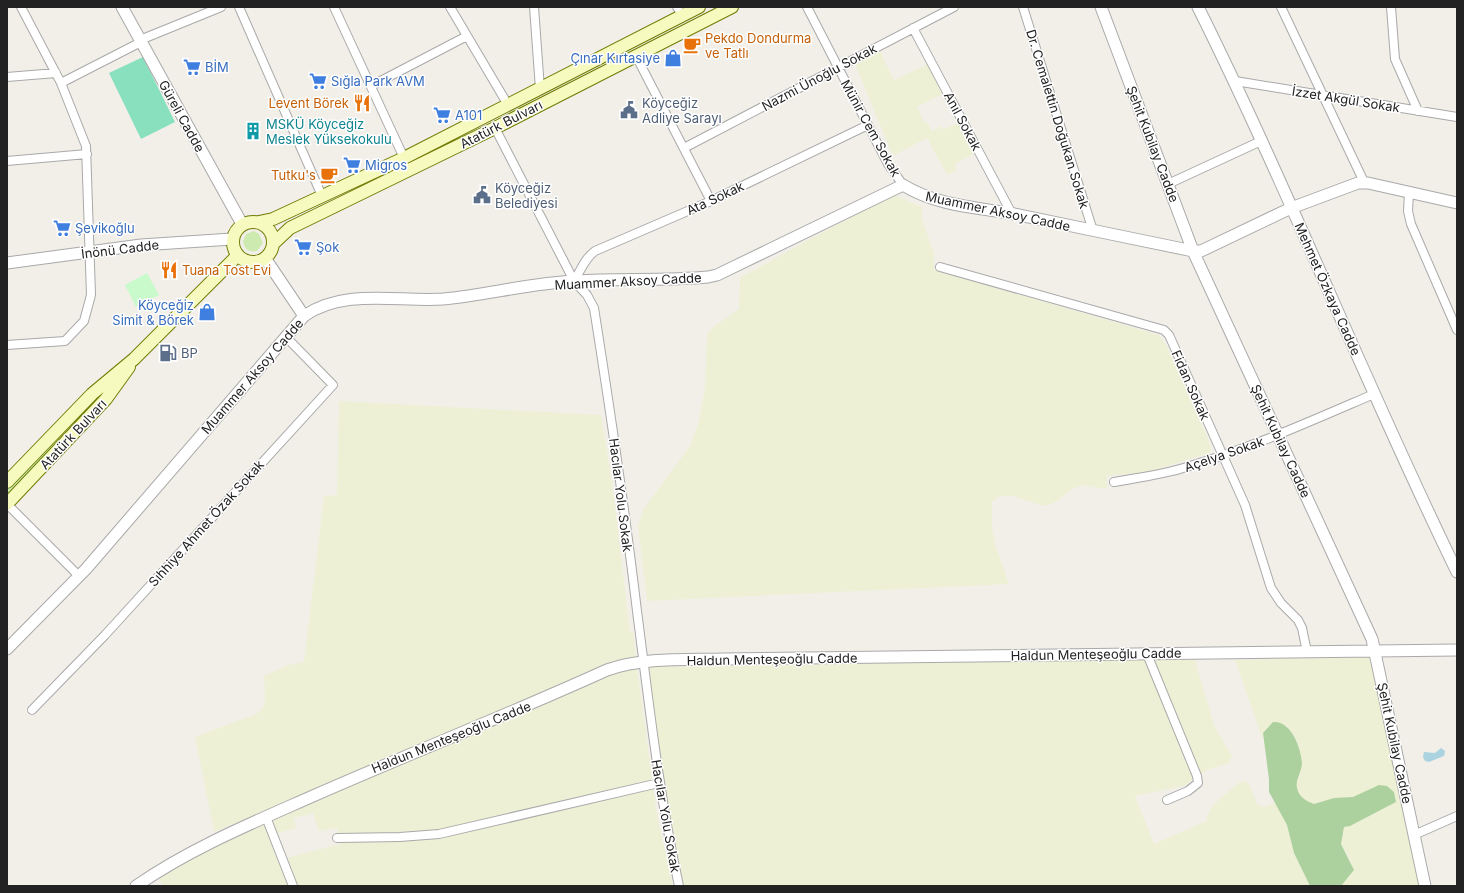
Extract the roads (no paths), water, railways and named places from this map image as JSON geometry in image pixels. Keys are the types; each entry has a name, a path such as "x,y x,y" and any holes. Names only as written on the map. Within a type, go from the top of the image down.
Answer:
{"main road":[{"name":"Atatürk Bulvarı","path":"259,222 273,219 404,158 540,89 680,11 699,7"},
{"name":"Atatürk Bulvarı","path":"273,244 290,228 495,128 732,7"},
{"path":"253,221 259,222 270,231 273,244 271,250 265,258 254,262 248,262 234,250 232,239 234,233 242,224 253,221"},
{"name":"Atatürk Bulvarı","path":"7,482 92,394 134,359 238,255"},
{"name":"Atatürk Bulvarı","path":"7,504 106,399 134,359"}],"street":[{"path":"7,345 65,341 84,321 92,295 86,146 61,83 21,7"},
{"name":"Güreli Cadde","path":"122,7 242,224"},
{"path":"61,83 140,41 221,7"},
{"path":"239,7 322,196"},
{"path":"334,7 404,158"},
{"path":"450,7 508,105"},
{"path":"534,7 540,89"},
{"name":"Münir Cem Sokak","path":"807,7 888,164 903,185"},
{"name":"Nazmi Ünoğlu Sokak","path":"684,148 954,7"},
{"name":"Dr. Cemalettin Doğukan Sokak","path":"1023,7 1092,231"},
{"name":"Şehit Kubilay Cadde","path":"1101,7 1193,251 1366,627 1375,652 1425,886"},
{"name":"Mehmet Özkaya Cadde","path":"1198,7 1235,82 1374,394 1456,567"},
{"path":"1281,7 1364,182 1457,203"},
{"path":"1391,7 1395,59 1418,111"},
{"name":"Anıl Sokak","path":"913,28 1012,214"},
{"path":"371,86 467,36"},
{"path":"636,56 711,201"},
{"path":"7,77 56,73"},
{"name":"İzzet Akgül Sokak","path":"1235,82 1457,117"},
{"name":"Ata Sokak","path":"574,281 587,257 595,250 711,201 868,125"},
{"name":"Hacılar Yolu Sokak","path":"495,128 574,281 587,295 594,308 614,439 659,783 679,886"},
{"path":"1168,184 1261,141"},
{"path":"7,161 87,154"},
{"name":"Muammer Aksoy Cadde","path":"7,649 79,576 285,336 304,316 318,307 343,301 366,298 444,299 574,281 693,278 717,275 903,185 923,196 936,200 1193,251 1201,251 1291,208 1350,185 1364,182"},
{"path":"1409,193 1408,211 1410,224 1457,330"},
{"name":"İnönü Cadde","path":"7,263 141,245 232,239"},
{"path":"265,258 304,316"},
{"name":"Fidan Sokak","path":"940,267 1164,330 1168,335 1251,521 1271,588 1281,603 1298,620 1302,628 1307,652"},
{"name":"Sıhhiye Ahmet Özak Sokak","path":"32,710 105,635 333,385 285,336"},
{"name":"Açelya Sokak","path":"1114,482 1179,469 1223,456 1278,435 1374,394"},
{"path":"7,504 79,576"},
{"name":"Haldun Menteşeoğlu Cadde","path":"136,886 200,846 266,816 362,774 489,723 607,670 643,662 724,659 1457,650"},
{"path":"1147,654 1197,776 1198,783 1194,787 1167,800"},
{"path":"337,838 400,837 438,834 659,783"},
{"path":"266,816 293,886"},
{"path":"1414,835 1457,816"}],"water":[{"path":"1441,748 1445,751 1444,756 1429,762 1425,761 1423,757 1424,752 1435,753"}],"place":[{"name":"Pekdo Dondurma ve Tatlı","path":"692,45"},
{"name":"Çınar Kırtasiye","path":"673,58"},
{"name":"BİM","path":"192,67"},
{"name":"Sığla Park AVM","path":"318,81"},
{"name":"Levent Börek","path":"362,103"},
{"name":"Köyceğiz Adliye Sarayı","path":"629,110"},
{"name":"A101","path":"442,115"},
{"name":"MSKÜ Köyceğiz Meslek Yüksekokulu","path":"253,131"},
{"name":"Migros","path":"352,165"},
{"name":"Tutku's","path":"329,175"},
{"name":"Köyceğiz Belediyesi","path":"482,195"},
{"name":"Şevikoğlu","path":"62,228"},
{"name":"Şok","path":"303,247"},
{"name":"Tuana Tost Evi","path":"169,270"},
{"name":"Köyceğiz Simit & Börek","path":"207,312"},
{"name":"BP","path":"168,353"}]}
